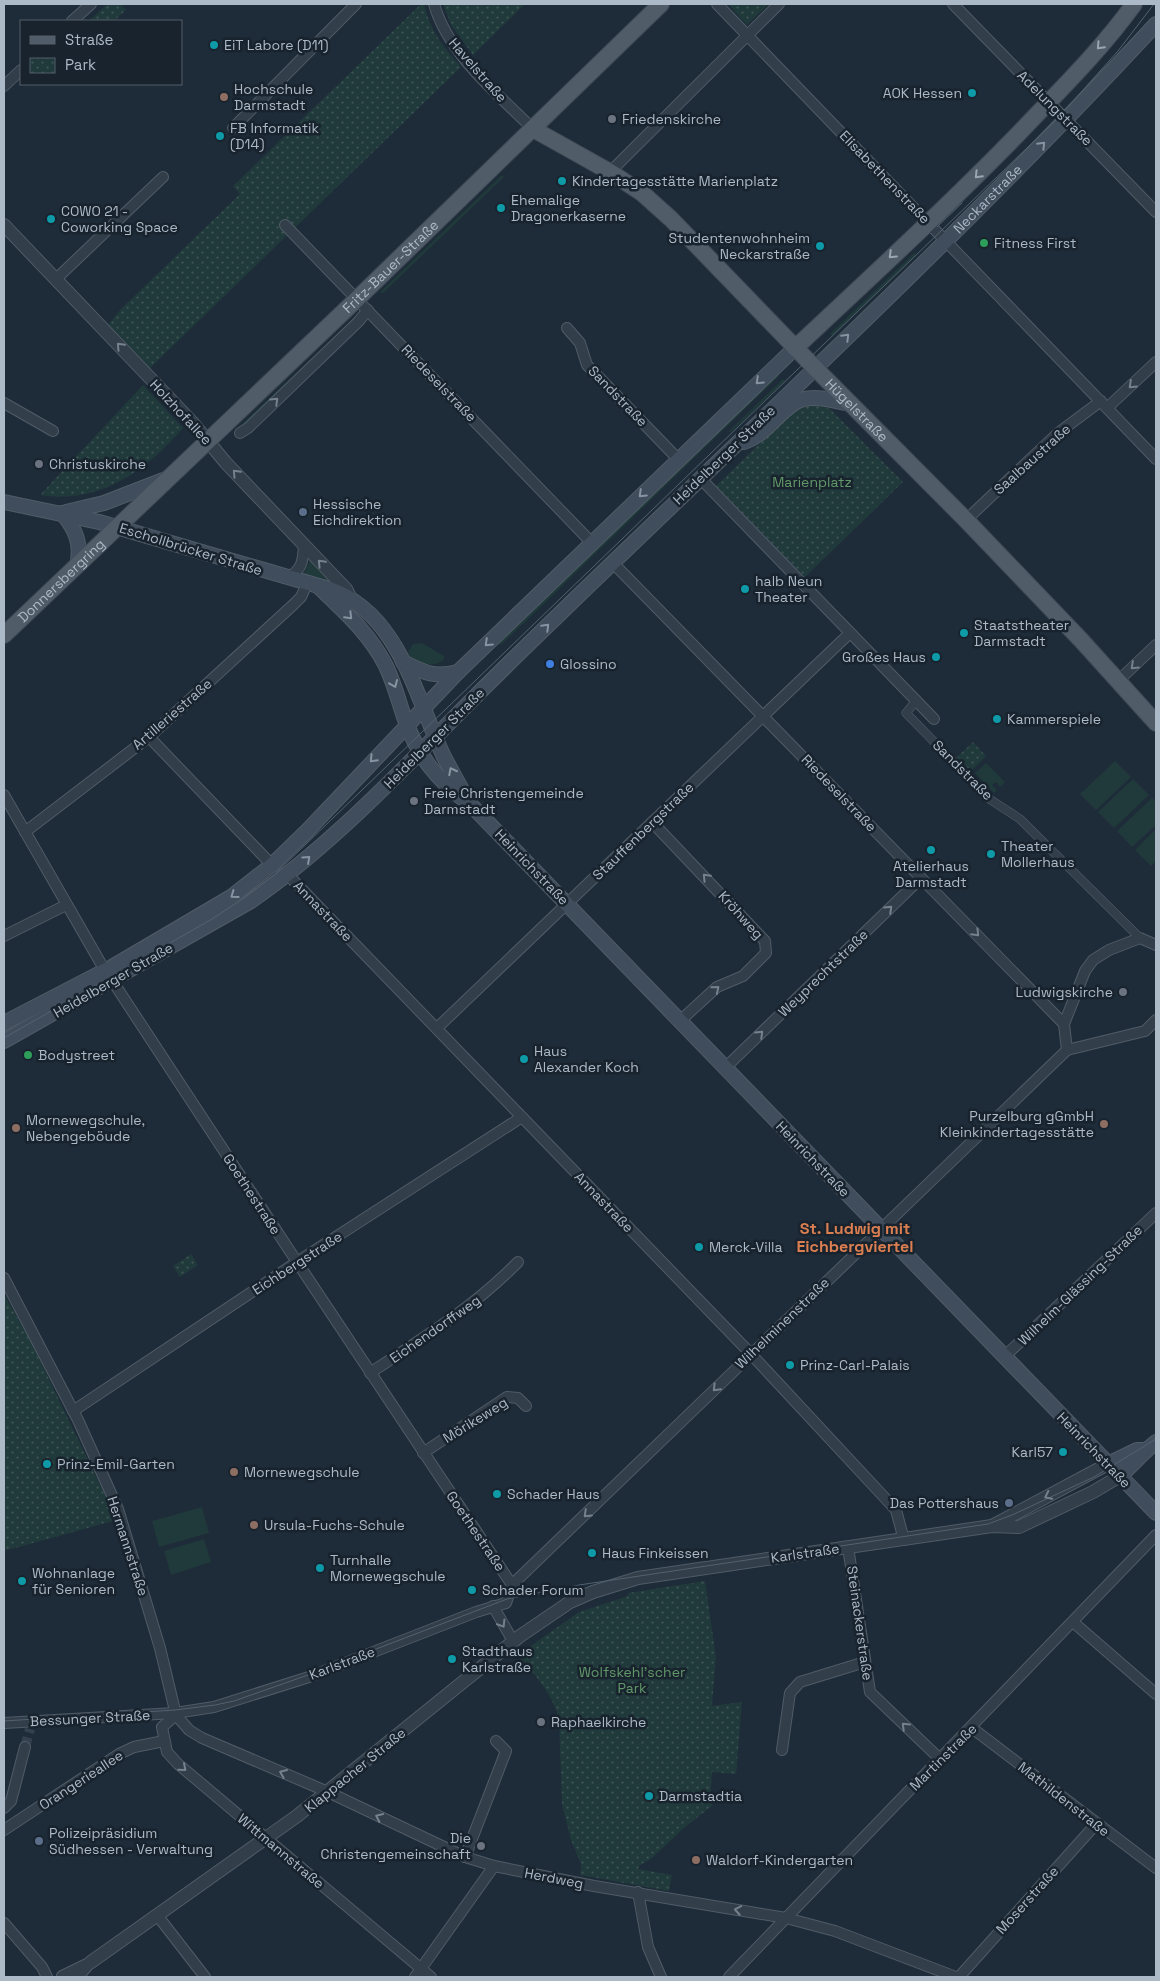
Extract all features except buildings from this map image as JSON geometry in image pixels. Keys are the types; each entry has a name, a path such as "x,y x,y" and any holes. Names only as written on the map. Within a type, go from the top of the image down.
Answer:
{"main road":[{"name":"Fritz-Bauer-Straße","path":"117,527 208,441 363,304 533,129 661,4"},
{"name":"Neckarstraße","path":"795,348 949,204 1106,40 1134,4"},
{"name":"Neckarstraße","path":"815,368 946,241 1066,120 1156,24"},
{"name":"Hügelstraße","path":"533,129 610,172 642,193 671,219 795,348 966,520 1119,680 1156,724"},
{"name":"Heidelberger Straße","path":"4,1041 231,897 272,865 308,830 458,672 795,348"},
{"name":"Heidelberger Straße","path":"4,1023 109,975 251,901 288,875 420,753 815,368"},
{"path":"736,444 756,438 794,403 804,400 826,399 850,404"},
{"path":"77,566 79,542 73,528 62,513 104,503 168,478"},
{"name":"Eschollbrücker Straße","path":"4,502 62,513 117,527 337,592 375,619 389,637 404,662 423,707"},
{"name":"Donnersbergring","path":"4,635 117,527"},
{"name":"Eschollbrücker Straße","path":"313,585 349,616 375,647 401,701 407,724"},
{"path":"404,662 429,674 443,676 458,672"},
{"name":"Heinrichstraße","path":"423,707 444,756 470,804"},
{"name":"Heinrichstraße","path":"407,724 420,753 448,789 470,804 1156,1513"},
{"name":"Karlstraße","path":"1108,1464 1137,1450 1151,1446"},
{"name":"Karlstraße","path":"1120,1476 1137,1462 1151,1446"}],"street":[{"path":"73,20 91,4"},
{"path":"233,128 356,4"},
{"name":"Havelstraße","path":"434,4 444,28 467,60 533,129"},
{"name":"Elisabethenstraße","path":"717,4 1156,459"},
{"path":"610,172 779,4"},
{"name":"Adelungstraße","path":"953,4 1156,212"},
{"path":"4,86 20,71"},
{"path":"56,279 163,177"},
{"name":"Holzhofallee","path":"4,225 346,589 352,601"},
{"name":"Riedeselstraße","path":"285,225 592,542"},
{"name":"Fritz-Bauer-Straße","path":"240,434 358,322 363,304"},
{"name":"Sandstraße","path":"567,328 580,343 587,365 678,459"},
{"name":"Saalbaustraße","path":"966,520 1058,433 1104,405 1156,362"},
{"path":"4,403 53,431"},
{"name":"Sandstraße","path":"700,478 934,719"},
{"path":"288,578 300,569 304,562 304,545"},
{"name":"Riedeselstraße","path":"613,563 1064,1024"},
{"name":"Artilleriestraße","path":"25,832 149,737 313,585"},
{"name":"Stauffenbergstraße","path":"437,1028 850,633"},
{"path":"1119,680 1156,645"},
{"name":"Sandstraße","path":"916,701 906,713 991,800 1026,823 1140,938"},
{"path":"149,737 272,865"},
{"name":"Goethestraße","path":"4,795 66,905 109,975 370,1373 512,1585"},
{"name":"Kröhweg","path":"652,822 765,941 766,953 743,976 717,987 680,1021"},
{"name":"Annastraße","path":"288,875 751,1354 896,1510 904,1540"},
{"name":"Weyprechtstraße","path":"725,1068 921,878"},
{"path":"4,936 66,905"},
{"path":"1156,945 1140,938 1109,950 1093,960 1085,972 1064,1024 1067,1050 1144,1031 1156,1020"},
{"name":"Wilhelminenstraße","path":"506,1603 512,1585 1067,1050"},
{"name":"Eichbergstraße","path":"73,1411 297,1262 522,1117"},
{"name":"Wilhelm-Glässing-Straße","path":"1004,1357 1156,1213"},
{"name":"Eichendorffweg","path":"370,1373 466,1309 491,1289 518,1262"},
{"name":"Hermannstraße","path":"4,1278 73,1411 118,1509 160,1648 176,1714"},
{"name":"Mörikeweg","path":"423,1452 507,1397 518,1398 526,1406"},
{"name":"Karlstraße","path":"992,1526 1108,1464"},
{"name":"Karlstraße","path":"619,1583 638,1578 992,1526 1019,1527 1093,1492 1120,1476"},
{"name":"Martinstraße","path":"729,1977 972,1728 1156,1535"},
{"name":"Steinackerstraße","path":"848,1547 870,1692 940,1759"},
{"name":"Klappacher Straße","path":"55,1977 91,1962 266,1839 328,1792 513,1641 570,1602 619,1583"},
{"name":"Karlstraße","path":"176,1714 234,1703 493,1606 506,1603"},
{"path":"493,1606 513,1641"},
{"path":"1073,1622 1156,1694"},
{"path":"782,1750 790,1693 800,1682 865,1662"},
{"path":"164,1741 162,1727 176,1714"},
{"name":"Bessunger Straße","path":"4,1723 31,1725 176,1714"},
{"name":"Herdweg","path":"176,1714 190,1730 202,1738 328,1792 466,1857 494,1866 594,1886 786,1918 835,1931 958,1977"},
{"name":"Mathildenstraße","path":"972,1728 1156,1868"},
{"name":"Orangerieallee","path":"4,1830 119,1754 134,1747 164,1741"},
{"name":"Wittmannstraße","path":"164,1741 167,1752 178,1764 418,1973 431,1977"},
{"path":"466,1857 506,1751 496,1741"},
{"path":"4,1808 11,1801 25,1747"},
{"name":"Moserstraße","path":"958,1977 1096,1824"},
{"path":"418,1973 494,1866"},
{"path":"638,1892 648,1947 661,1977"},
{"path":"157,1915 205,1977"},
{"path":"4,1923 42,1967 55,1977"},
{"name":"Klappacher Straße","path":"78,1977 91,1962"}],"green space":[{"path":"107,4 121,4 126,10 115,20 90,20"},
{"path":"421,4 424,4 429,22 438,38 461,67 148,370 107,326 121,309 240,194 233,186"},
{"path":"443,4 525,4 473,55 451,25"},
{"path":"728,4 769,4 747,25"},
{"path":"502,175 504,177 383,293 380,292"},
{"path":"914,253 916,255 832,336 830,334"},
{"path":"352,320 355,320 243,428 239,427"},
{"path":"777,374 779,376 501,645 499,643"},
{"path":"783,379 785,381 731,432 729,431"},
{"path":"143,385 183,428 169,443 154,458 137,470 120,481 102,489 82,495 62,497 40,495"},
{"name":"Marienplatz","path":"810,405 829,408 903,482 805,577 716,486 791,413"},
{"path":"311,559 334,586 303,575"},
{"path":"422,643 444,656 444,660 427,665 410,658 408,652 413,644"},
{"path":"973,742 986,756 971,771 957,757"},
{"path":"1115,761 1131,777 1096,810 1080,794"},
{"path":"986,763 1005,782 1000,787 996,782 992,785 997,790 994,793 975,773"},
{"path":"1133,779 1149,795 1114,828 1098,812"},
{"path":"1152,798 1156,802 1156,825 1132,847 1117,831"},
{"path":"1156,829 1156,861 1151,866 1135,850"},
{"path":"191,1254 198,1265 180,1277 173,1266"},
{"name":"Prinz-Emil-Garten","path":"4,1294 31,1342 117,1520 4,1551"},
{"path":"202,1507 209,1533 159,1547 152,1521"},
{"path":"204,1539 211,1562 171,1575 164,1551"},
{"name":"Wolfskehl'scher Park","path":"705,1581 716,1657 712,1706 742,1702 736,1774 712,1772 710,1802 713,1805 684,1828 651,1859 640,1865 638,1869 672,1875 669,1891 580,1875 581,1864 571,1840 562,1804 559,1719 552,1701 537,1677 518,1655 579,1612 628,1596 628,1593"}],"tunnel":[{"path":"25,1747 30,1729"}],"tram line":[{"path":"4,1038 212,919 274,875 1057,119 1118,51 1154,4"},
{"path":"937,227 962,203"},
{"path":"4,1721 175,1710 215,1705 234,1701 308,1675 507,1599 579,1585 988,1524 1012,1515 1094,1477 1156,1439"}],"place":[{"name":"EiT Labore (D11)","path":"214,45"},
{"name":"AOK Hessen","path":"972,93"},
{"name":"Hochschule Darmstadt","path":"224,97"},
{"name":"Friedenskirche","path":"612,119"},
{"name":"FB Informatik (D14)","path":"220,136"},
{"name":"Kindertagesstätte Marienplatz","path":"562,181"},
{"name":"Ehemalige Dragonerkaserne","path":"501,208"},
{"name":"COWO 21 - Coworking Space","path":"51,219"},
{"name":"Fitness First","path":"984,243"},
{"name":"Studentenwohnheim Neckarstraße","path":"820,246"},
{"name":"Christuskirche","path":"39,464"},
{"name":"Hessische Eichdirektion","path":"303,512"},
{"name":"halb Neun Theater","path":"745,589"},
{"name":"Staatstheater Darmstadt","path":"964,633"},
{"name":"Großes Haus","path":"936,657"},
{"name":"Glossino","path":"550,664"},
{"name":"Kammerspiele","path":"997,719"},
{"name":"Freie Christengemeinde Darmstadt","path":"414,801"},
{"name":"Atelierhaus Darmstadt","path":"931,850"},
{"name":"Theater Mollerhaus","path":"991,854"},
{"name":"Ludwigskirche","path":"1123,992"},
{"name":"Bodystreet","path":"28,1055"},
{"name":"Haus Alexander Koch","path":"524,1059"},
{"name":"Purzelburg gGmbH Kleinkindertagesstätte","path":"1104,1124"},
{"name":"Mornewegschule, Nebengeböude","path":"16,1128"},
{"name":"Merck-Villa","path":"699,1247"},
{"name":"Prinz-Carl-Palais","path":"790,1365"},
{"name":"Karl57","path":"1063,1452"},
{"name":"Prinz-Emil-Garten","path":"47,1464"},
{"name":"Mornewegschule","path":"234,1472"},
{"name":"Schader Haus","path":"497,1494"},
{"name":"Das Pottershaus","path":"1009,1503"},
{"name":"Ursula-Fuchs-Schule","path":"254,1525"},
{"name":"Haus Finkeissen","path":"592,1553"},
{"name":"Turnhalle Mornewegschule","path":"320,1568"},
{"name":"Wohnanlage für Senioren","path":"22,1581"},
{"name":"Schader Forum","path":"472,1590"},
{"name":"Stadthaus Karlstraße","path":"452,1659"},
{"name":"Raphaelkirche","path":"541,1722"},
{"name":"Darmstadtia","path":"649,1796"},
{"name":"Polizeipräsidium Südhessen - Verwaltung","path":"39,1841"},
{"name":"Die Christengemeinschaft","path":"481,1846"},
{"name":"Waldorf-Kindergarten","path":"696,1860"}],"district":[{"name":"St. Ludwig mit Eichbergviertel","path":"855,1237"}]}
